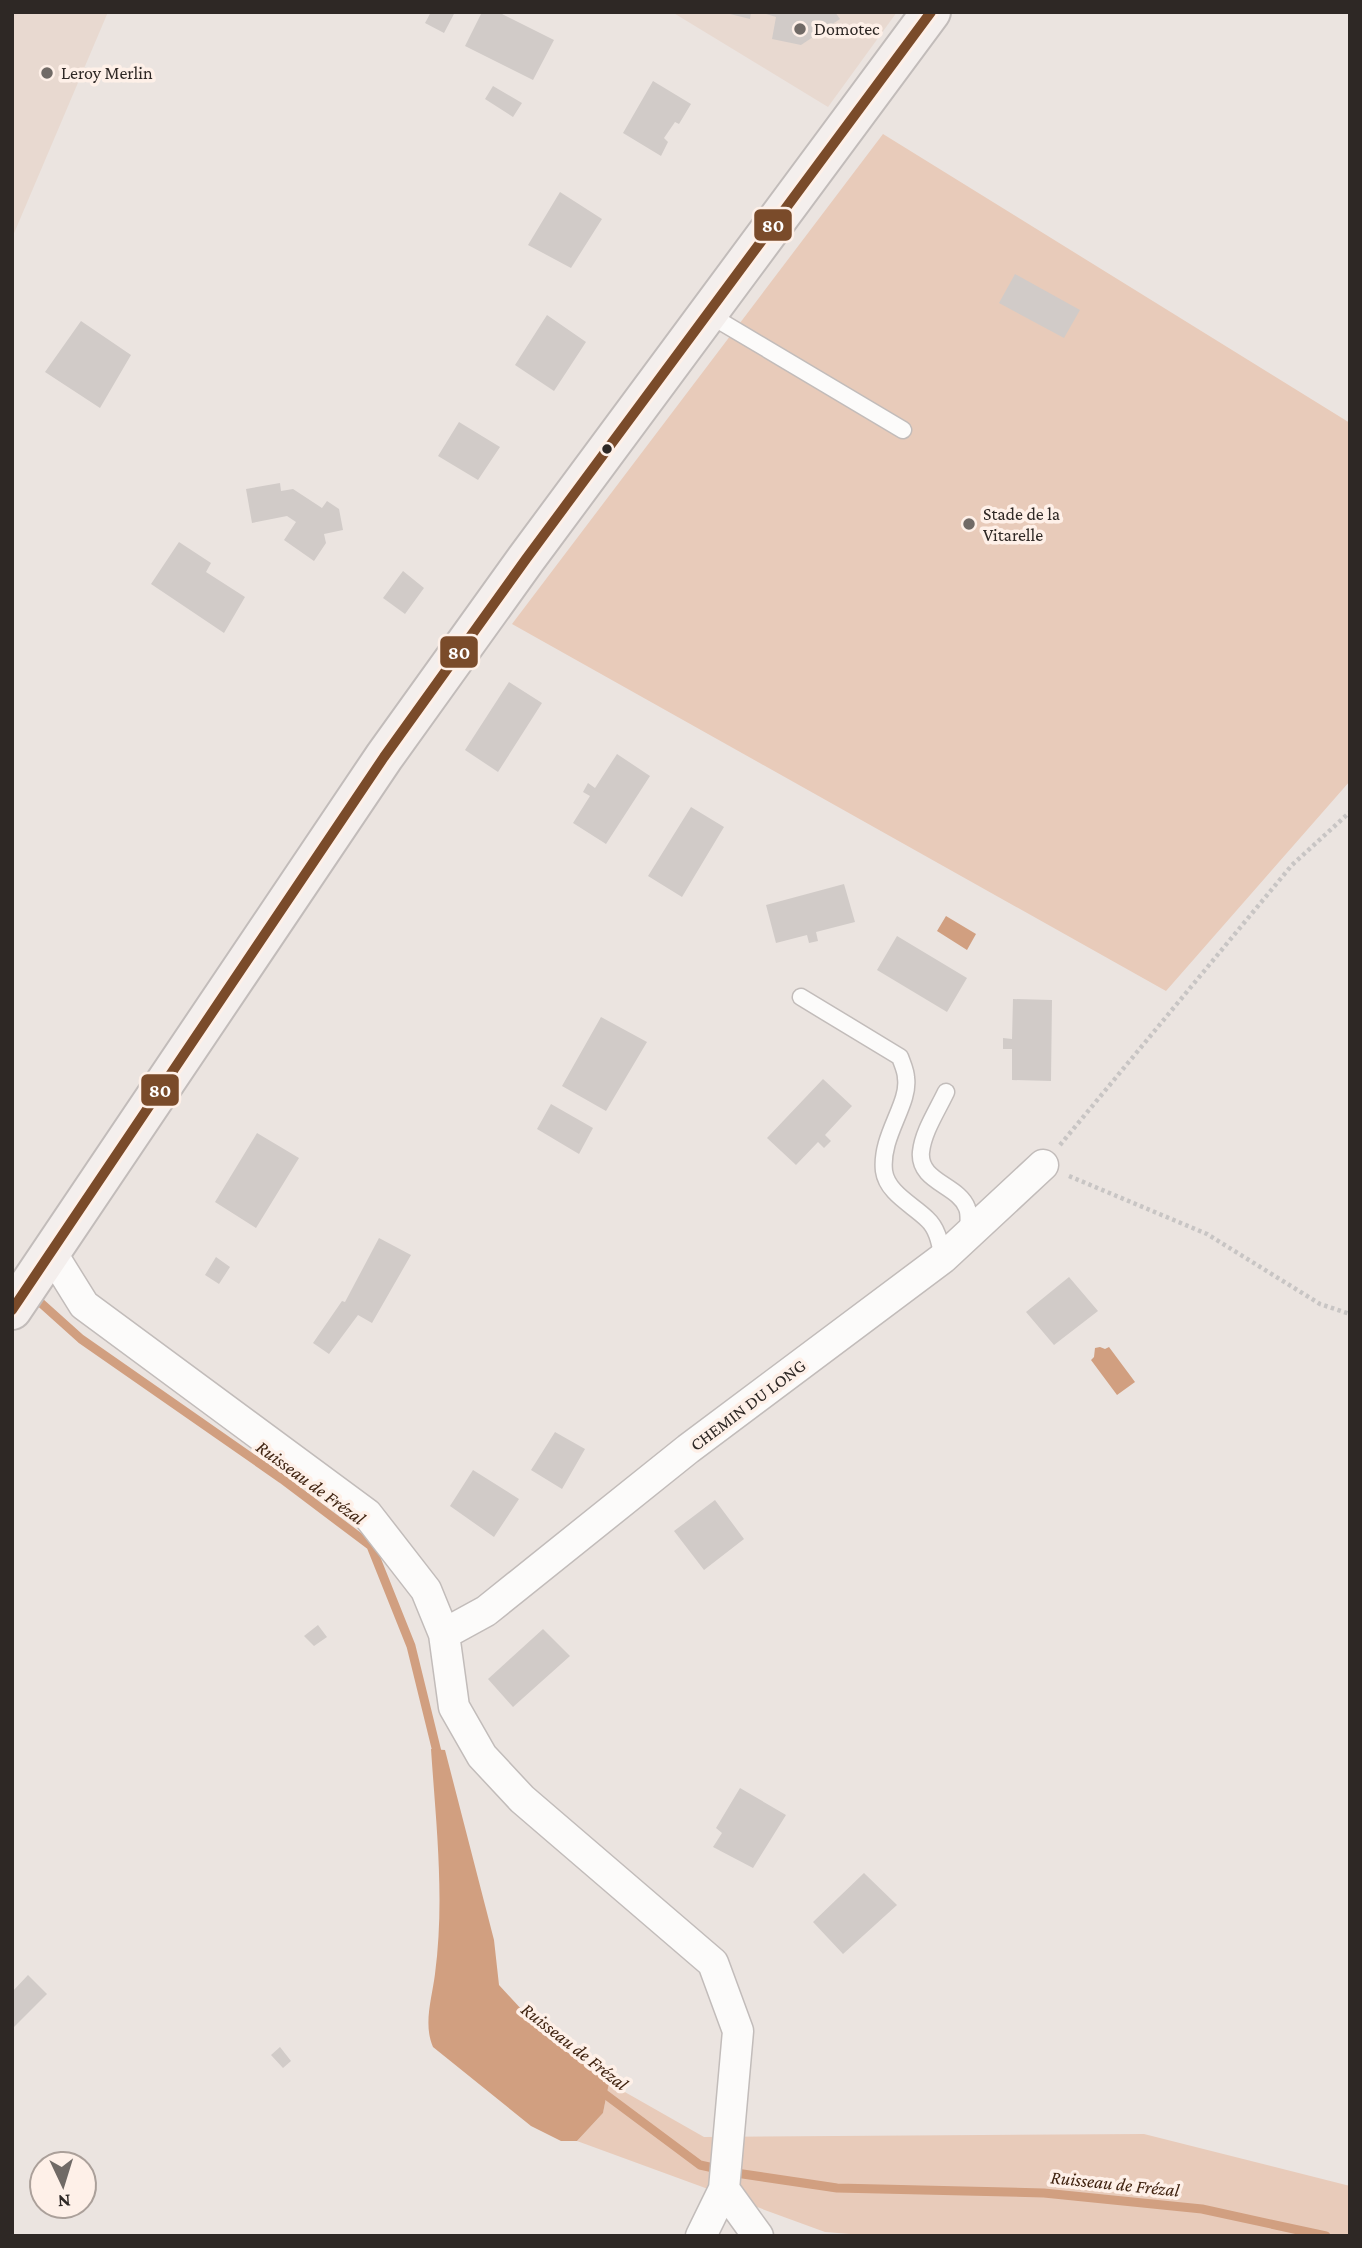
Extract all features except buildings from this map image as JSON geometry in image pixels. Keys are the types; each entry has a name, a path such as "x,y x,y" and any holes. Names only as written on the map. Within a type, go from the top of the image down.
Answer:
{"street":[{"path":"13,1309 384,758 931,12"},
{"name":"CHEMIN DU LONG","path":"444,1634 486,1611 688,1449 943,1258 1043,1165"},
{"path":"45,1261 84,1305 367,1514 426,1590 444,1634 454,1707 482,1756 522,1799 713,1963 738,2031 724,2189 701,2236"},
{"path":"724,2189 758,2236"}],"lane":[{"path":"708,314 903,430"},
{"path":"801,997 900,1057 907,1079 905,1094 888,1133 884,1174 897,1195 929,1220 938,1236 943,1258"},
{"path":"946,1092 924,1140 920,1156 928,1174 959,1195 968,1210 968,1235"}],"path":[{"path":"1350,811 1292,865 1043,1165 1208,1234 1320,1304 1350,1314"}],"shaded area":[{"name":"Leroy Merlin","path":"12,12 108,12 12,238"},
{"path":"672,12 897,12 828,107"},
{"name":"Stade de la Vitarelle","path":"883,134 1350,423 1350,781 1166,991 512,624"},
{"path":"946,916 976,934 967,950 937,931"},
{"path":"1109,1347 1135,1382 1117,1395 1091,1360 1095,1348"},
{"path":"431,1749 445,1750 494,1940 499,1985 548,2038 609,2083 603,2113 577,2141 561,2141 531,2126 433,2047 428,2020 438,1946 439,1889"},
{"path":"609,2083 704,2137 1144,2134 1350,2186 1350,2236 876,2236 825,2232 577,2141 603,2113"}],"waterway":[{"name":"Ruisseau de Frézal","path":"32,1295 81,1339 282,1479 371,1546 411,1646 439,1760"},
{"name":"Ruisseau de Frézal","path":"598,2089 700,2165 736,2173 837,2188 1044,2193 1202,2209 1326,2236"}],"transit line":[{"name":"80","path":"12,1310 384,757 526,559 931,12"}],"place":[{"name":"Domotec","path":"800,29"},
{"name":"Leroy Merlin","path":"47,73"},
{"name":"Stade de la Vitarelle","path":"969,524"}]}
